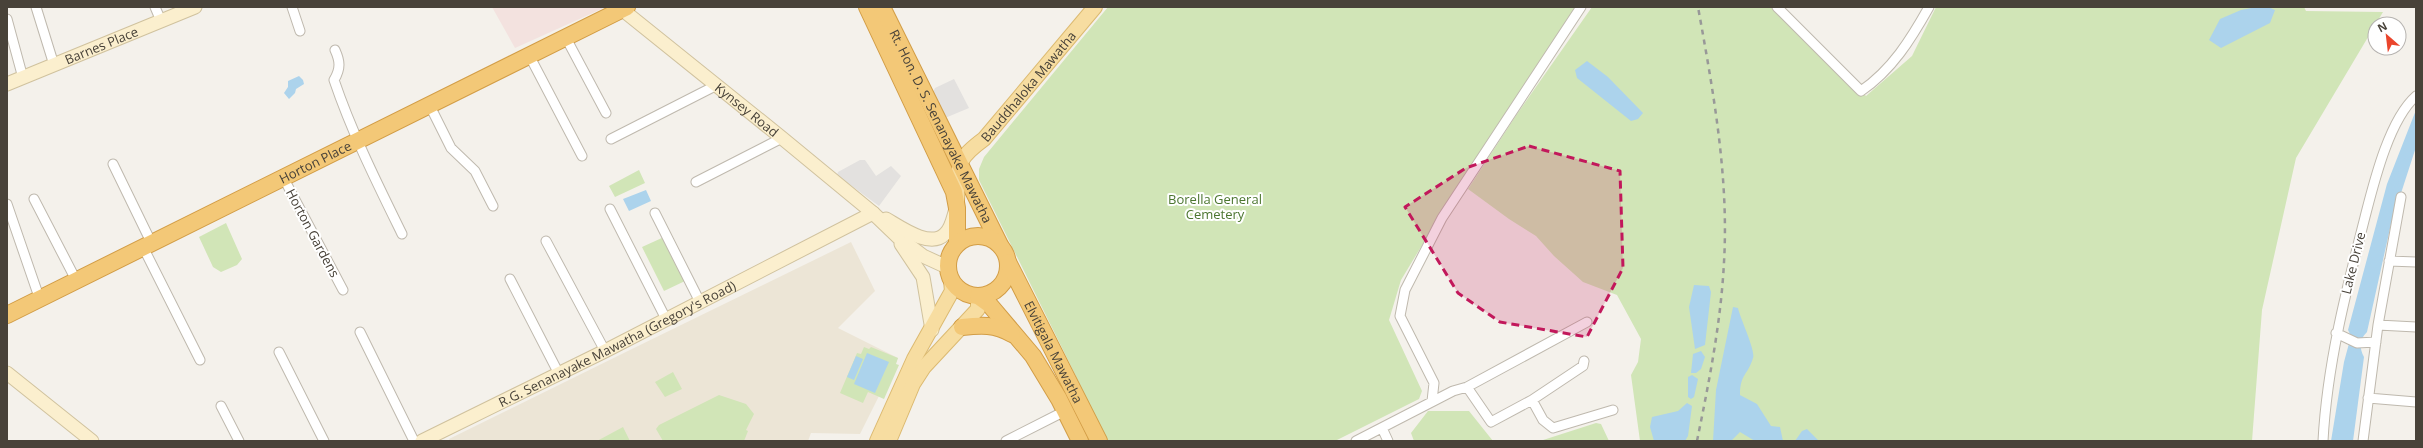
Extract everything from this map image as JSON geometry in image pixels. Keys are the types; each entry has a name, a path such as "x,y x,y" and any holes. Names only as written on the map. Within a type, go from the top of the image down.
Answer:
{"highway":[{"name":"Rt. Hon. D. S. Senanayake Mawatha","path":"867,7 938,154 954,192 957,208 957,243"},
{"name":"Rt. Hon. D. S. Senanayake Mawatha","path":"882,7 1000,245"},
{"name":"Horton Place","path":"7,315 39,297 566,38 623,8"},
{"path":"975,235 989,238 1000,245 1008,262 1008,272 1004,282 997,289 978,296 963,292 949,274 952,250 957,243 975,235"},
{"name":"Elvitigala Mawatha","path":"1008,262 1099,441"},
{"name":"Elvitigala Mawatha","path":"978,296 989,304 1013,335 1033,356 1065,411 1080,441"},
{"path":"962,327 982,324 1001,328 1013,335"}],"main road":[{"name":"Bauddhaloka Mawatha","path":"959,162 966,151 984,139 1095,7"},
{"path":"957,208 959,162"},
{"path":"877,441 901,383 932,330 952,291 949,274"},
{"path":"888,441 913,384 924,367 978,309 978,296"}],"street":[{"path":"36,7 54,65"},
{"path":"155,7 161,21"},
{"name":"Barnes Place","path":"7,84 195,7"},
{"path":"292,7 300,31"},
{"path":"1432,401 1434,383 1400,316 1405,290 1442,218 1580,7"},
{"path":"1777,7 1861,91 1874,82 1892,64 1929,7"},
{"name":"Kynsey Road","path":"623,8 873,213 898,237 949,274"},
{"path":"7,19 23,78"},
{"path":"566,38 606,113"},
{"path":"335,50 340,61 339,72 334,80 356,141 402,234"},
{"path":"529,55 582,156"},
{"path":"611,139 717,85"},
{"name":"Lake Drive","path":"2323,441 2336,333 2375,180 2396,124 2407,104 2416,96"},
{"path":"429,104 451,148 475,171 493,206"},
{"path":"696,182 782,138"},
{"path":"113,164 147,244 200,360"},
{"name":"Horton Gardens","path":"283,177 343,290"},
{"path":"2363,441 2378,325 2401,197"},
{"path":"34,199 76,280"},
{"path":"7,204 39,297"},
{"path":"926,240 943,236 946,233 957,208"},
{"path":"610,209 666,319"},
{"path":"655,213 700,302"},
{"path":"873,213 906,251 923,277 932,330"},
{"name":"Kynsey Road","path":"873,213 926,240 957,243"},
{"name":"R.G. Senanayake Mawatha (Gregory's Road)","path":"422,441 436,438 873,213"},
{"path":"546,241 605,351"},
{"path":"2389,261 2416,262"},
{"path":"510,279 559,374"},
{"path":"1356,441 1432,401 1453,391 1467,387 1587,322"},
{"path":"2378,325 2416,327"},
{"path":"360,332 414,441"},
{"path":"2336,333 2357,343 2376,342"},
{"path":"279,352 324,441"},
{"path":"1467,387 1492,422 1532,400 1583,366 1584,361"},
{"path":"7,373 92,441"},
{"path":"2368,398 2416,402"},
{"path":"1532,400 1543,420 1553,428 1613,410"},
{"path":"221,406 239,441"},
{"path":"1006,441 1065,411"},
{"path":"1382,428 1388,441"}],"highlighted area":[{"path":"1529,146 1620,171 1623,268 1587,337 1500,322 1458,293 1405,207 1466,168"}],"shaded area":[{"path":"492,7 606,7 515,48"},
{"path":"954,79 969,108 945,118 933,92 935,88"},
{"path":"860,160 865,160 876,176 891,166 901,176 879,206 837,175 838,172"},
{"path":"851,242 875,291 838,328 898,358 860,434 811,433 808,441 450,441 449,439 634,348"}],"green space":[{"name":"Borella General Cemetery","path":"1108,7 1583,7 1433,227 1401,280 1389,320 1422,391 1419,399 1335,441 1108,441 979,180 979,169 984,157"},
{"path":"1592,7 1778,7 1866,96 1912,56 1936,7 2304,7 2306,11 2383,12 2381,16 2367,16 2367,39 2296,158 2262,310 2252,441 1640,441 1631,375 1638,362 1641,339 1617,295 1583,282 1554,256 1536,236 1509,219 1468,189 1517,114"},
{"path":"639,170 645,183 615,197 609,186"},
{"path":"226,223 242,259 237,265 221,272 213,267 199,237"},
{"path":"664,237 685,281 664,291 642,247"},
{"path":"864,347 869,349 871,347 898,358 896,364 899,365 884,399 868,392 863,403 840,393 857,353 861,354"},
{"path":"673,372 682,389 665,397 655,382"},
{"path":"719,395 746,404 754,414 746,430 748,431 744,441 663,441 656,429 659,425"},
{"path":"1428,411 1469,411 1493,441 1414,441 1411,433"},
{"path":"1596,423 1601,424 1609,441 1540,441"},
{"path":"623,427 630,441 597,441"}],"water":[{"path":"2257,7 2268,7 2275,10 2270,23 2221,48 2209,40 2220,19 2241,10"},
{"path":"1587,61 1608,77 1643,113 1638,119 1631,121 1577,78 1575,70"},
{"path":"299,76 303,80 304,84 296,89 295,93 289,99 284,93 288,87 288,81"},
{"path":"2416,110 2416,147 2391,224 2367,332 2361,341 2361,350 2364,357 2353,441 2331,441 2344,362 2351,336 2348,330 2387,184"},
{"path":"646,190 651,201 629,211 623,199"},
{"path":"1694,285 1709,286 1711,292 1705,345 1695,349 1689,307"},
{"path":"1733,307 1738,308 1753,354 1751,364 1741,383 1740,395 1757,404 1771,426 1780,427 1783,441 1755,441 1740,432 1731,441 1713,441 1716,390"},
{"path":"1701,351 1705,357 1701,369 1696,373 1691,373 1693,354"},
{"path":"867,353 889,362 875,393 854,384"},
{"path":"856,356 863,359 854,380 847,377"},
{"path":"1692,375 1698,379 1694,397 1691,399 1688,397 1688,377"},
{"path":"1687,403 1692,406 1688,436 1685,441 1654,441 1650,427 1652,417 1678,411"},
{"path":"1807,429 1819,441 1795,441 1802,431"}],"railway":[{"path":"1697,441 1710,374 1720,307 1725,230 1722,166 1714,102 1698,7"}]}
